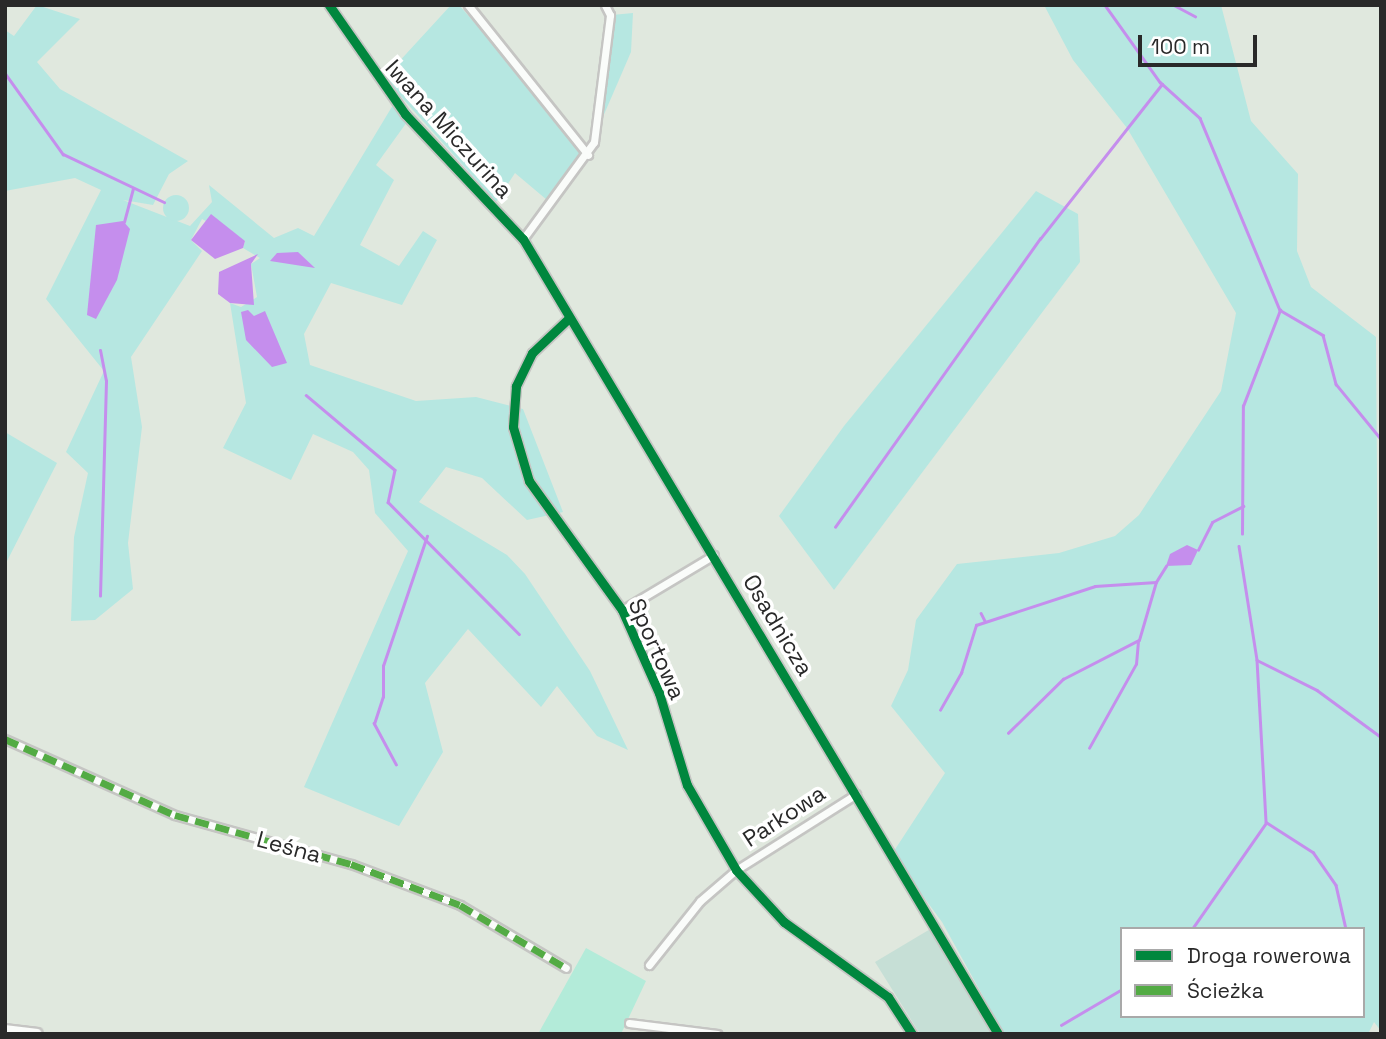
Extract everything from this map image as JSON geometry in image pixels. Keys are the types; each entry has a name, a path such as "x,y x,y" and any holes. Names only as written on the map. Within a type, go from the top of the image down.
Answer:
{"main road":[{"path":"5,1030 37,1034"}],"street":[{"name":"Iwana Miczurina","path":"329,5 405,114 523,239"},
{"path":"468,5 588,155"},
{"path":"523,239 588,155 610,15 605,5"},
{"name":"Osadnicza","path":"523,239 998,1034"},
{"name":"Sportowa","path":"569,318 532,353 522,371 513,427 528,481 622,610 659,693 687,785 736,870 784,922 888,998 912,1034"},
{"path":"622,610 714,555"},
{"name":"Leśna","path":"5,739 175,815 351,864 460,905 566,968"},
{"name":"Parkowa","path":"649,965 676,927 736,870 856,794"},
{"path":"629,1023 717,1034"}],"shaded area":[{"path":"37,5 80,19 37,62 60,89 188,161 169,174 153,205 123,200 190,226 212,202 209,185 274,238 298,228 314,236 393,105 407,122 376,165 394,180 360,245 399,266 423,231 437,240 402,305 331,283 304,334 310,365 416,401 476,397 523,409 563,512 527,520 482,478 446,467 419,502 507,555 525,574 590,671 628,750 597,736 557,686 541,707 468,629 425,683 443,752 399,826 304,787 408,551 375,513 369,470 353,452 313,434 291,480 223,448 246,403 230,303 241,307 257,297 251,264 260,258 243,248 245,241 202,219 191,240 202,251 131,357 142,427 128,543 133,589 95,620 71,621 74,537 88,473 66,452 104,371 46,299 101,190 75,178 5,191 5,30 14,36"},
{"path":"451,5 459,5 481,30 582,156 547,200 515,173 496,202 384,78"},
{"path":"1044,5 1221,5 1251,121 1298,174 1297,251 1311,287 1376,337 1381,1031 1374,1022 1368,1034 1004,1034 942,922 892,854 945,773 891,706 908,670 916,620 957,564 1059,553 1115,536 1139,515 1221,391 1236,313 1127,128 1073,60"},
{"path":"633,13 631,52 596,133 612,15"},
{"path":"1036,191 1078,214 1080,262 834,590 779,516 844,426"},
{"path":"176,195 185,199 189,208 185,217 176,221 167,217 163,208 167,199"},
{"path":"211,214 245,241 243,248 215,259 191,240"},
{"path":"123,221 130,229 117,280 96,319 87,315 96,225"},
{"path":"298,252 315,268 270,261 277,253"},
{"path":"258,254 251,264 254,305 230,303 218,294 219,272"},
{"path":"248,310 254,316 265,311 287,363 272,367 246,340 241,312"},
{"path":"5,432 57,463 5,565"},
{"path":"1187,545 1198,550 1191,565 1166,566 1170,554"},
{"path":"932,928 994,1034 920,1034 875,962"}],"green space":[{"path":"586,948 646,981 621,1034 538,1034"}],"waterway":[{"path":"1105,5 1160,82 1200,118 1280,310 1323,335 1336,384 1381,439"},
{"path":"1174,5 1195,16"},
{"path":"5,73 63,154 164,202"},
{"path":"835,527 1040,239 1162,84"},
{"path":"124,222 133,189"},
{"path":"1242,534 1243,406 1280,310"},
{"path":"100,351 106,381 100,596"},
{"path":"306,395 395,470 388,502 519,634"},
{"path":"1198,550 1212,522 1243,506"},
{"path":"396,765 374,724 383,697 383,666 427,536"},
{"path":"1239,546 1257,660 1317,690 1381,737"},
{"path":"940,710 961,673 976,625 1095,586 1156,582 1166,566"},
{"path":"1008,733 1063,679 1139,640 1156,582"},
{"path":"981,613 985,621"},
{"path":"1089,748 1136,664 1138,642"},
{"path":"1257,660 1266,822 1313,852 1336,885 1346,927"},
{"path":"1193,927 1266,823"},
{"path":"1061,1025 1120,990"}],"marked path":[{"path":"5,739 175,815 351,864 460,905 566,968"}],"cycle path":[{"path":"329,5 405,114 523,239 998,1034"},
{"path":"569,318 532,353 516,386 513,427 529,481 622,610 659,693 687,785 736,870 784,922 888,997 912,1034"}]}
